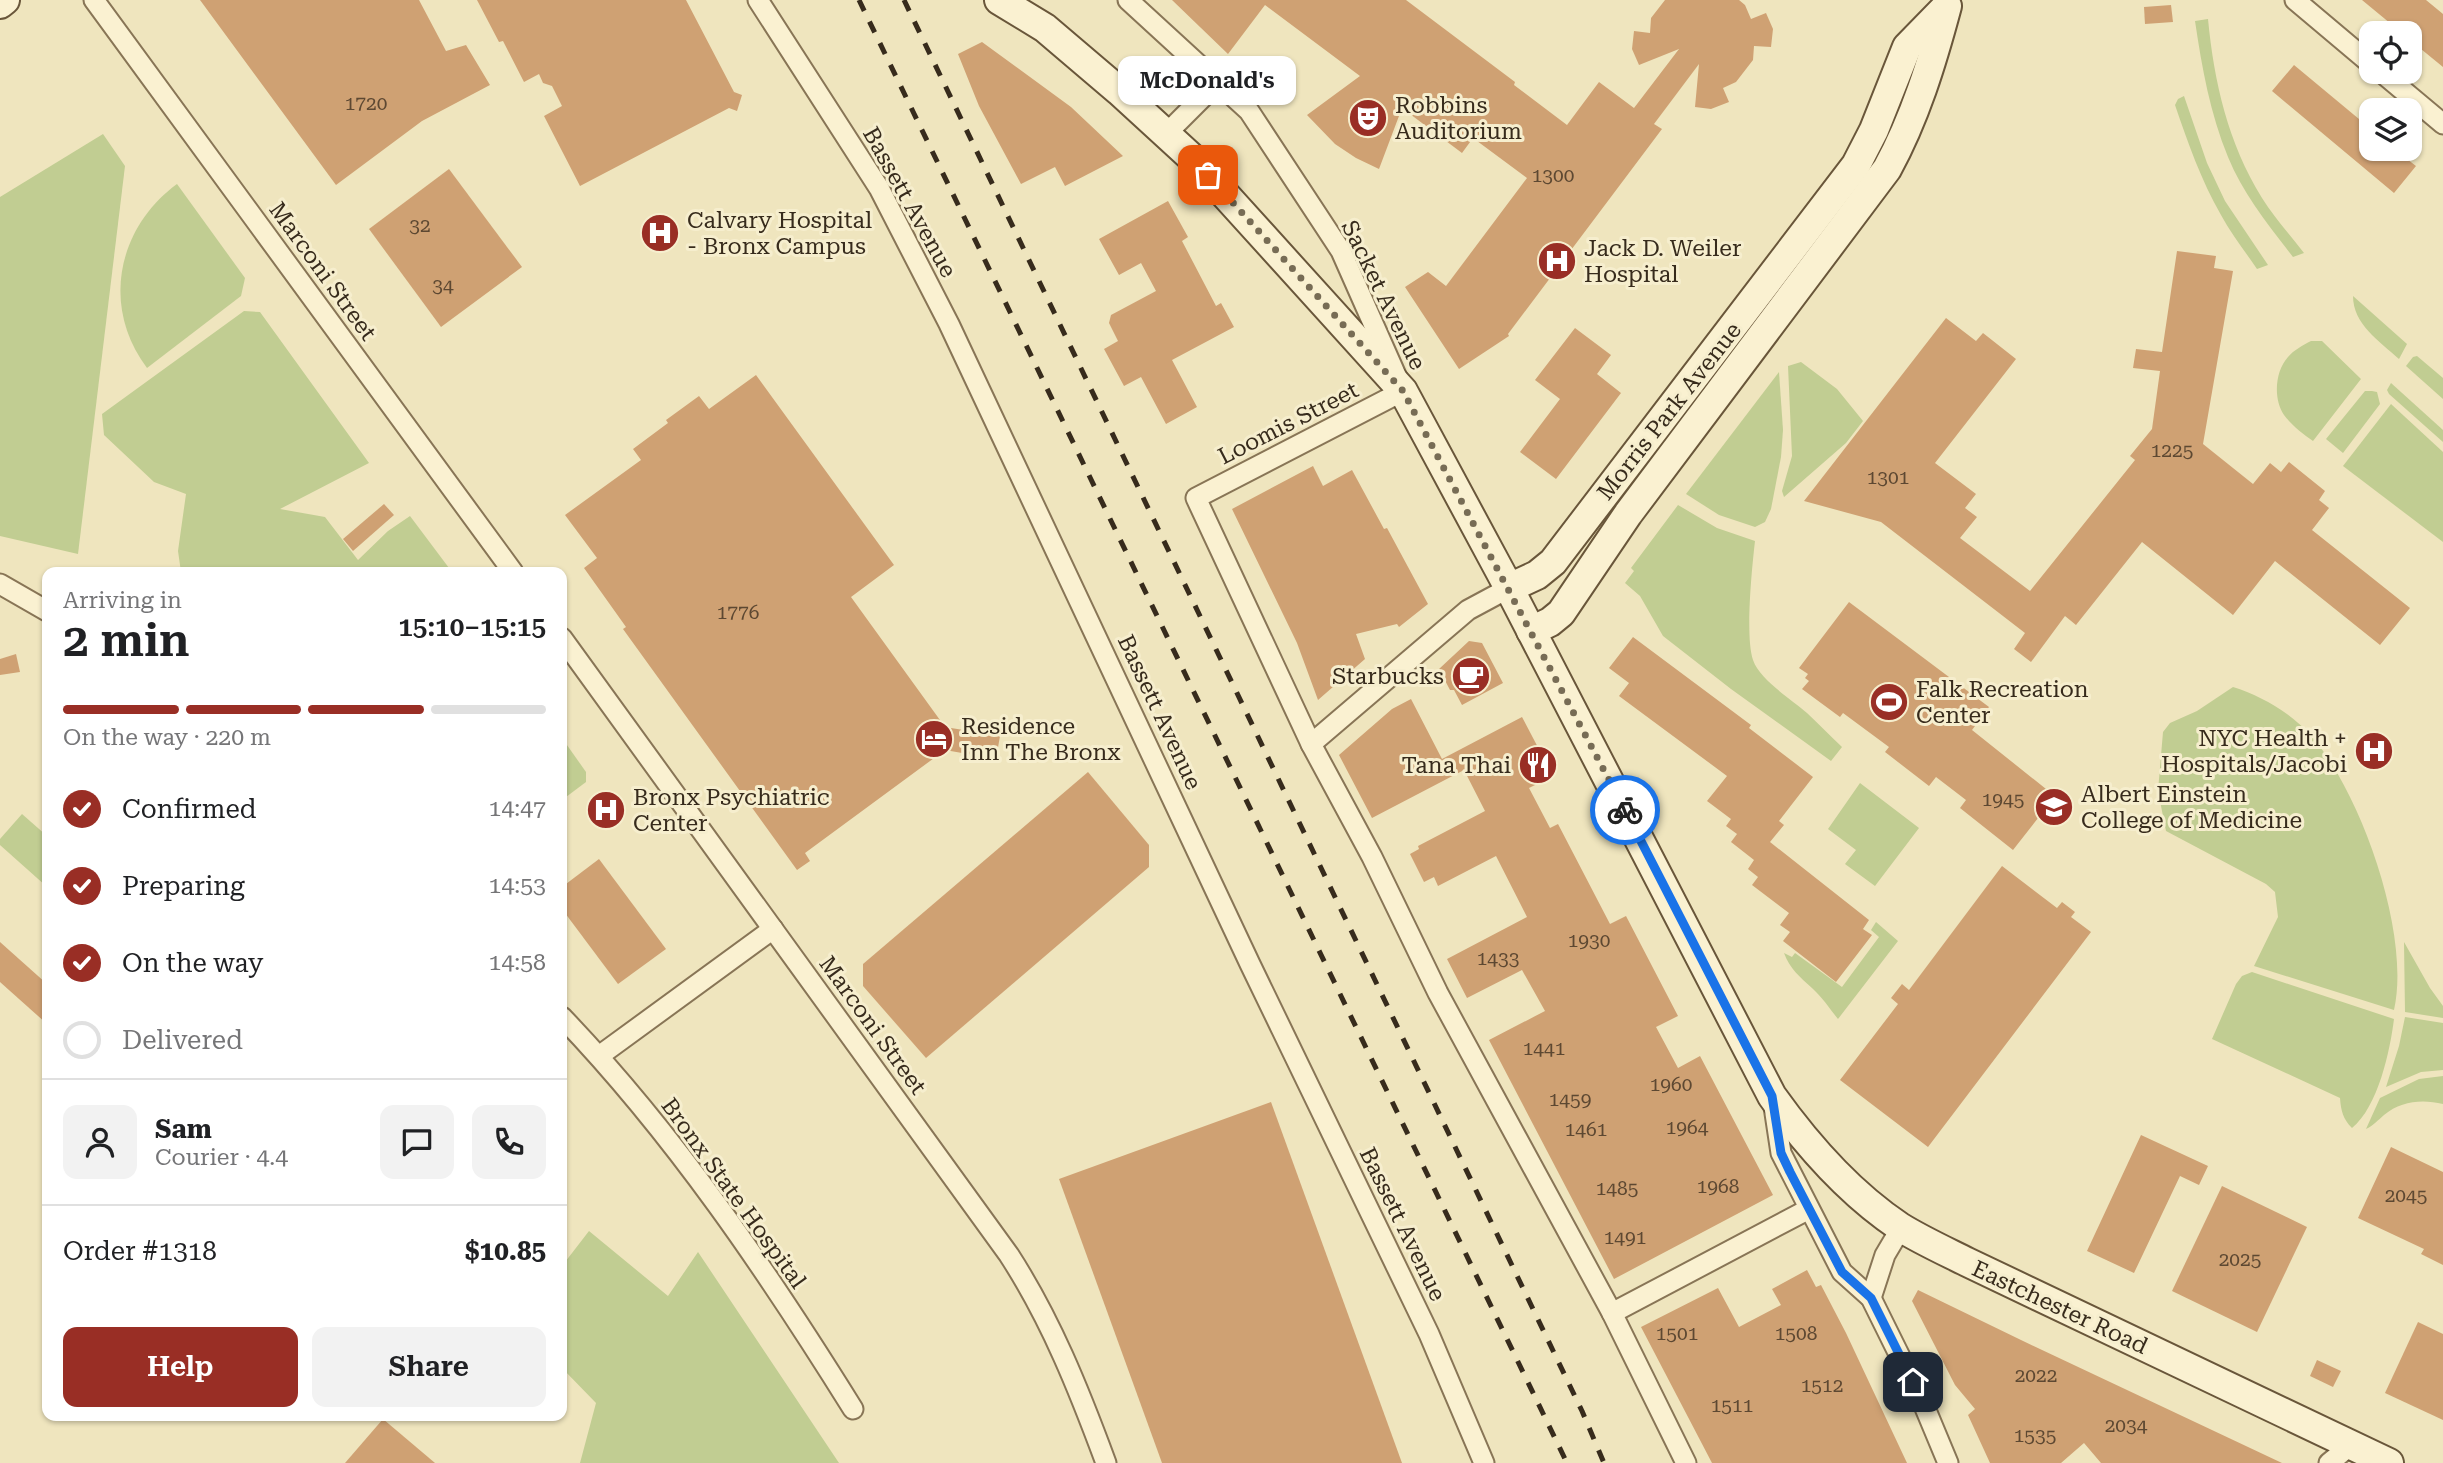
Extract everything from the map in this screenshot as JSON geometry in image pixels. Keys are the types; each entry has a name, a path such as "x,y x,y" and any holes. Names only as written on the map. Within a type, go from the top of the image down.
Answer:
{"main road":[{"path":"0,4 5,0"},
{"name":"Eastchester Road","path":"999,0 1045,28 1191,158 1403,391 1509,588 1772,1096 1802,1139 1830,1167 1901,1228 1979,1268 2389,1463"},
{"name":"Morris Park Avenue","path":"1509,588 1537,575 1553,562 1757,298 1856,164 1874,130 1907,47 1946,2"},
{"name":"Morris Park Avenue","path":"1531,631 1550,622 1561,612 1628,514 1887,169 1903,138 1933,59 1946,2"}],"street":[{"name":"Marconi Street","path":"94,0 509,567"},
{"name":"Bassett Avenue","path":"758,0 879,188 949,324 1250,964 1429,1334 1484,1463"},
{"name":"Sacket Avenue","path":"1128,0 1249,111 1341,251 1403,391"},
{"path":"2295,0 2359,54"},
{"path":"1166,134 1218,82"},
{"path":"2395,84 2443,124"},
{"name":"Loomis Street","path":"1311,744 1196,499 1403,391"},
{"path":"0,584 42,608"},
{"name":"Morris Park Avenue","path":"1311,744 1468,610 1509,588"},
{"name":"Marconi Street","path":"567,645 991,1228 1028,1284 1073,1376 1105,1463"},
{"path":"1311,744 1372,857 1438,993 1612,1313 1686,1463"},
{"path":"599,1056 773,929"},
{"name":"Bronx State Hospital","path":"567,1022 599,1056 668,1141 735,1230 795,1316 853,1409"},
{"name":"Eastchester Road","path":"1772,1096 1781,1153 1842,1272 1871,1298"},
{"path":"1612,1313 1809,1209"},
{"path":"1901,1228 1885,1255 1871,1298 1923,1403 1948,1463"},
{"path":"2329,1463 2350,1445"}],"green space":[{"path":"2208,19 2214,66 2224,111 2240,156 2262,198 2304,253 2293,257 2249,197 2228,157 2207,90 2195,21"},
{"path":"2184,96 2207,163 2225,201 2268,265 2257,269 2214,202 2195,161 2175,105 2178,99"},
{"path":"103,134 125,166 78,554 0,536 0,197"},
{"path":"177,184 245,278 241,296 147,368 133,344 124,320 120,295 122,270 129,245 141,223 157,202"},
{"path":"2353,296 2407,344 2399,359 2362,323 2354,306"},
{"path":"244,311 260,312 369,463 280,509 325,517 358,560 388,531 410,516 448,567 180,567 178,551 186,494 154,482 104,435 102,414"},
{"path":"2311,341 2322,341 2361,379 2313,441 2284,415 2277,393 2278,377 2284,363 2293,352"},
{"path":"2417,356 2443,378 2443,399 2406,366"},
{"path":"1801,362 1837,389 1863,421 1846,443 1784,497 1782,491 1792,456 1788,366"},
{"path":"1779,372 1783,430 1781,457 1771,509 1765,522 1755,527 1719,515 1686,494"},
{"path":"2391,383 2443,430 2443,442 2389,394 2387,390"},
{"path":"2365,391 2377,392 2380,404 2343,453 2326,439"},
{"path":"2391,404 2443,452 2443,542 2343,466"},
{"path":"1678,505 1717,528 1755,541 1749,619 1753,660 1769,682 1807,713 1842,747 1831,761 1663,636 1640,596 1625,583 1634,571 1631,568"},
{"path":"2233,687 2276,707 2305,729 2331,763 2349,794 2365,830 2389,906 2397,979 2394,1010 2254,966 2278,917 2275,892 2266,884 2166,831 2158,791 2163,732 2170,723 2197,711"},
{"path":"567,745 586,772 586,782 567,796"},
{"path":"1860,783 1919,828 1875,886 1845,864 1856,850 1828,829"},
{"path":"22,814 42,832 42,882 0,845 0,839"},
{"path":"1876,922 1898,941 1838,1019 1792,968 1784,953 1792,957 1795,953 1842,987 1879,937 1871,930"},
{"path":"2404,942 2443,1006 2443,1018 2405,1012"},
{"path":"2252,972 2394,1019 2386,1062 2376,1093 2361,1119 2352,1128 2343,1114 2340,1098 2212,1039 2236,984 2242,976"},
{"path":"2405,1017 2443,1023 2443,1070 2421,1072 2386,1087 2399,1046"},
{"path":"2443,1076 2443,1104 2405,1104 2391,1110 2366,1129 2380,1098 2419,1079"},
{"path":"589,1231 668,1296 698,1252 839,1463 580,1463 596,1403 567,1373 567,1260"}],"building":[{"path":"200,0 419,0 446,51 466,45 490,85 422,121 336,185"},
{"path":"477,0 686,0 734,92 742,95 737,111 729,108 580,186 544,116 562,106 552,86 543,83 539,74 524,82 503,41 499,42"},
{"path":"1172,0 1406,0 1567,125 1599,82 1634,108 1679,49 1639,65 1632,49 1634,31 1650,33 1651,18 1665,0 1739,0 1745,5 1751,19 1766,13 1773,29 1771,47 1754,46 1753,60 1736,82 1723,88 1729,102 1711,109 1695,107 1699,64 1654,124 1662,129 1509,336 1459,369 1405,287 1428,272 1446,286 1527,178 1473,138 1462,153 1402,108 1379,169 1356,158 1335,144 1307,115 1360,76 1265,5 1228,54"},
{"path":"2362,0 2426,0 2443,14 2443,67 2422,50 2422,21 2387,21"},
{"path":"2171,5 2173,22 2145,24 2144,7"},
{"path":"982,42 1071,107 1123,156 1065,186 1055,167 1021,184 979,106 958,54"},
{"path":"2294,65 2359,119 2359,161 2410,161 2416,166 2394,193 2272,91"},
{"path":"449,169 522,267 441,327 369,229"},
{"path":"1168,201 1188,237 1182,241 1216,306 1221,303 1234,327 1172,360 1197,407 1166,424 1141,377 1124,386 1104,349 1118,341 1109,323 1111,315 1156,291 1141,263 1119,275 1099,239"},
{"path":"2177,251 2216,256 2214,268 2233,271 2203,444 2253,484 2270,463 2281,472 2289,462 2325,491 2319,500 2329,508 2312,530 2410,608 2380,645 2275,561 2233,615 2142,542 2076,625 2065,616 2031,662 2014,649 2025,633 1881,522 1804,501 1946,318 1976,341 1983,333 2016,359 1935,463 1976,494 1965,508 1977,517 1960,538 2030,591 2135,460 2130,456 2152,429 2160,371 2133,368 2136,349 2162,352"},
{"path":"1575,328 1611,355 1597,374 1621,393 1556,479 1520,452 1560,399 1535,380"},
{"path":"756,375 894,565 851,597 945,727 1000,736 996,759 945,750 805,853 810,861 797,870 623,629 626,627 584,568 597,558 565,515 641,460 633,449 668,423 666,420 699,396 709,409"},
{"path":"1313,466 1323,486 1352,470 1428,604 1399,627 1397,624 1356,634 1365,659 1318,700 1297,643 1232,509"},
{"path":"384,504 394,515 353,551 343,539"},
{"path":"1849,602 1989,707 1972,730 2046,789 2039,797 2049,804 2013,850 1960,808 1966,800 1936,777 1929,786 1885,752 1889,747 1843,713 1840,717 1802,689 1809,681 1805,678 1808,674 1799,668"},
{"path":"1633,637 1751,725 1749,728 1813,777 1779,821 1784,825 1770,842 1869,920 1863,929 1872,935 1836,982 1783,941 1790,932 1780,925 1789,913 1752,885 1758,877 1748,869 1754,860 1731,842 1737,834 1726,826 1731,819 1707,801 1727,776 1619,696 1629,683 1609,668"},
{"name":"Starbucks","path":"1469,641 1482,643 1503,683 1462,705 1439,669"},
{"path":"16,654 20,672 0,675 0,659"},
{"path":"1411,699 1442,759 1522,717 1553,776 1529,788 1550,828 1558,824 1610,924 1626,916 1678,1016 1656,1027 1678,1068 1700,1056 1773,1195 1614,1279 1489,1040 1545,1011 1522,970 1467,998 1447,959 1527,917 1496,856 1438,886 1434,877 1424,882 1410,854 1419,849 1418,846 1485,811 1464,770 1372,818 1339,755 1392,709"},
{"path":"1088,772 1149,845 1149,867 926,1058 863,986 863,964"},
{"path":"599,859 666,949 618,984 567,916 567,883"},
{"path":"2002,866 2057,908 2062,902 2075,912 2071,917 2091,932 1928,1147 1840,1080 1898,1004 1891,998 1902,984 1909,990"},
{"path":"0,942 42,980 42,1020 0,982"},
{"path":"1271,1102 1402,1463 1162,1463 1059,1179"},
{"path":"2141,1135 2208,1166 2199,1185 2180,1176 2134,1273 2087,1251"},
{"path":"2391,1147 2443,1172 2443,1265 2421,1254 2424,1249 2358,1218"},
{"path":"2222,1186 2307,1227 2257,1332 2172,1291"},
{"path":"1807,1270 1816,1287 1821,1285 1846,1333 1907,1463 1712,1463 1641,1327 1718,1288 1739,1327 1781,1305 1772,1289"},
{"path":"1918,1290 2282,1463 2101,1463 2084,1443 2061,1463 1990,1463 1968,1415 1975,1409 1955,1385 1912,1301"},
{"path":"2418,1322 2443,1334 2443,1420 2385,1393"},
{"path":"2317,1360 2341,1371 2333,1387 2310,1376"},
{"path":"381,1421 385,1421 435,1463 345,1463"}],"railway":[{"path":"859,0 1567,1463"},
{"path":"904,0 1582,1411 1604,1463"}],"way so far":[{"path":"1208,175 1403,391 1625,810"}],"place":[{"name":"Robbins Auditorium","path":"1368,118"},
{"name":"McDonald's","path":"1208,175"},
{"name":"Calvary Hospital - Bronx Campus","path":"660,233"},
{"name":"Jack D. Weiler Hospital","path":"1557,261"},
{"name":"Starbucks","path":"1471,676"},
{"name":"Falk Recreation Center","path":"1889,702"},
{"name":"Residence Inn The Bronx","path":"934,739"},
{"name":"NYC Health + Hospitals/Jacobi","path":"2374,751"},
{"name":"Tana Thai","path":"1538,765"},
{"name":"Albert Einstein College of Medicine","path":"2054,807"},
{"name":"Bronx Psychiatric Center","path":"606,810"}],"route":[{"path":"1625,810 1772,1096 1781,1153 1790,1172 1842,1272 1871,1298 1913,1382"}]}
